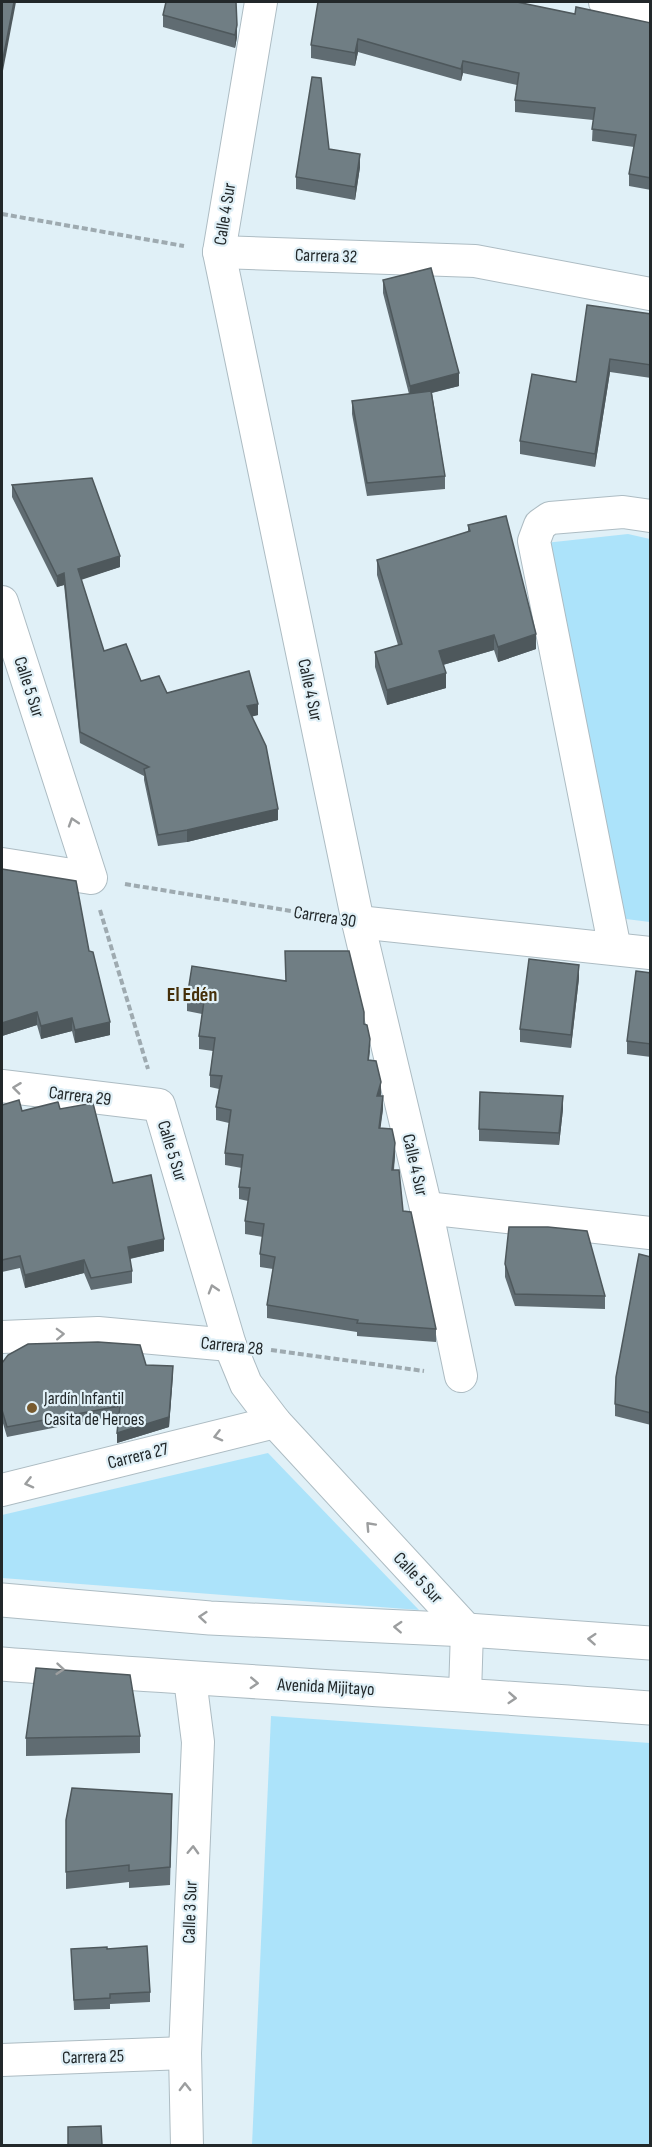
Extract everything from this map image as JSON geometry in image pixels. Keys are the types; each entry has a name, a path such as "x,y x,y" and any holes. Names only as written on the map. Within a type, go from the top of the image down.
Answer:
{"main road":[{"path":"2,1599 210,1618 467,1630 651,1643"},
{"name":"Avenida Mijitayo","path":"2,1664 190,1679 465,1694 651,1708"}],"street":[{"name":"Calle 4 Sur","path":"261,2 219,252 358,922 426,1208 461,1376"},
{"path":"605,2 651,10"},
{"name":"Carrera 32","path":"219,252 475,261 651,294"},
{"path":"615,949 534,541 540,525 550,518 624,512 651,516"},
{"name":"Calle 5 Sur","path":"2,602 91,878"},
{"path":"2,864 91,878"},
{"name":"Carrera 30","path":"358,922 651,952"},
{"name":"Carrera 29","path":"2,1086 159,1106"},
{"name":"Calle 5 Sur","path":"159,1106 230,1345 246,1384 275,1422 467,1630"},
{"path":"426,1208 651,1233"},
{"name":"Carrera 28","path":"2,1337 98,1333 230,1345"},
{"name":"Carrera 27","path":"2,1490 275,1422"},
{"path":"465,1694 467,1630"},
{"name":"Calle 3 Sur","path":"187,2145 184,2053 198,1742 190,1679"},
{"name":"Carrera 25","path":"2,2060 184,2053"}],"path":[{"path":"2,214 219,252"},
{"name":"Carrera 30","path":"91,878 358,922"},
{"name":"Calle 5 Sur","path":"91,878 159,1106"},
{"name":"Carrera 28","path":"230,1345 461,1376"}],"shaded area":[{"path":"628,534 650,539 650,922 618,918 545,543"},
{"path":"268,1453 419,1610 2,1578 2,1515"},
{"path":"271,1716 650,1743 650,2145 252,2145"}],"building":[{"path":"2,2 14,2 2,64"},
{"path":"166,2 236,2 235,35 163,15"},
{"path":"318,2 517,2 575,14 576,7 651,23 651,178 629,174 636,135 592,129 595,108 515,100 519,73 463,61 461,69 358,39 355,53 311,45"},
{"path":"312,77 321,78 329,149 360,154 355,187 296,177"},
{"path":"431,268 459,373 410,386 383,280"},
{"path":"587,305 651,314 651,365 610,359 595,454 520,441 532,374 576,382"},
{"path":"431,391 445,476 367,483 352,401"},
{"path":"92,478 120,556 78,569 104,651 126,644 141,681 159,676 167,693 249,671 258,704 247,706 266,746 278,809 158,835 144,769 149,767 80,732 64,573 57,576 12,485"},
{"path":"506,516 536,634 498,647 494,635 439,651 446,673 387,690 375,652 402,644 377,560 470,531 468,525"},
{"path":"2,869 76,881 89,951 93,952 110,1022 75,1030 72,1018 41,1026 37,1012 2,1023"},
{"path":"285,951 349,951 364,1012 364,1024 367,1025 370,1039 368,1060 376,1061 381,1082 377,1096 383,1096 379,1128 392,1129 395,1143 392,1170 399,1170 403,1211 411,1212 436,1329 357,1323 358,1320 267,1305 275,1257 260,1254 264,1224 245,1221 250,1188 239,1187 243,1155 225,1153 231,1110 216,1107 222,1076 210,1075 215,1038 199,1036 204,1001 187,998 192,966 286,981"},
{"path":"529,959 579,965 571,1035 520,1029"},
{"path":"636,971 651,973 651,1044 627,1041"},
{"path":"480,1092 563,1096 559,1133 479,1129"},
{"path":"19,1100 22,1111 58,1102 60,1109 93,1103 113,1183 151,1175 164,1239 128,1247 132,1271 91,1278 84,1260 25,1275 20,1256 2,1260 2,1105"},
{"path":"509,1227 548,1227 587,1231 605,1296 515,1294 505,1264"},
{"path":"639,1254 651,1257 651,1413 615,1404 616,1377"},
{"path":"98,1342 140,1345 146,1365 173,1366 169,1417 117,1433 120,1406 7,1427 2,1410 2,1363 8,1355 28,1344"},
{"path":"36,1668 130,1675 140,1736 26,1738"},
{"path":"72,1788 172,1794 170,1867 129,1871 129,1865 66,1872 66,1820"},
{"path":"147,1946 150,1992 110,1994 110,1998 74,2000 71,1949"},
{"path":"101,2126 102,2145 68,2145 68,2127"}],"place":[{"name":"Jardín Infantil Casita de Heroes","path":"32,1408"}],"district":[{"name":"El Edén","path":"192,995"}]}
